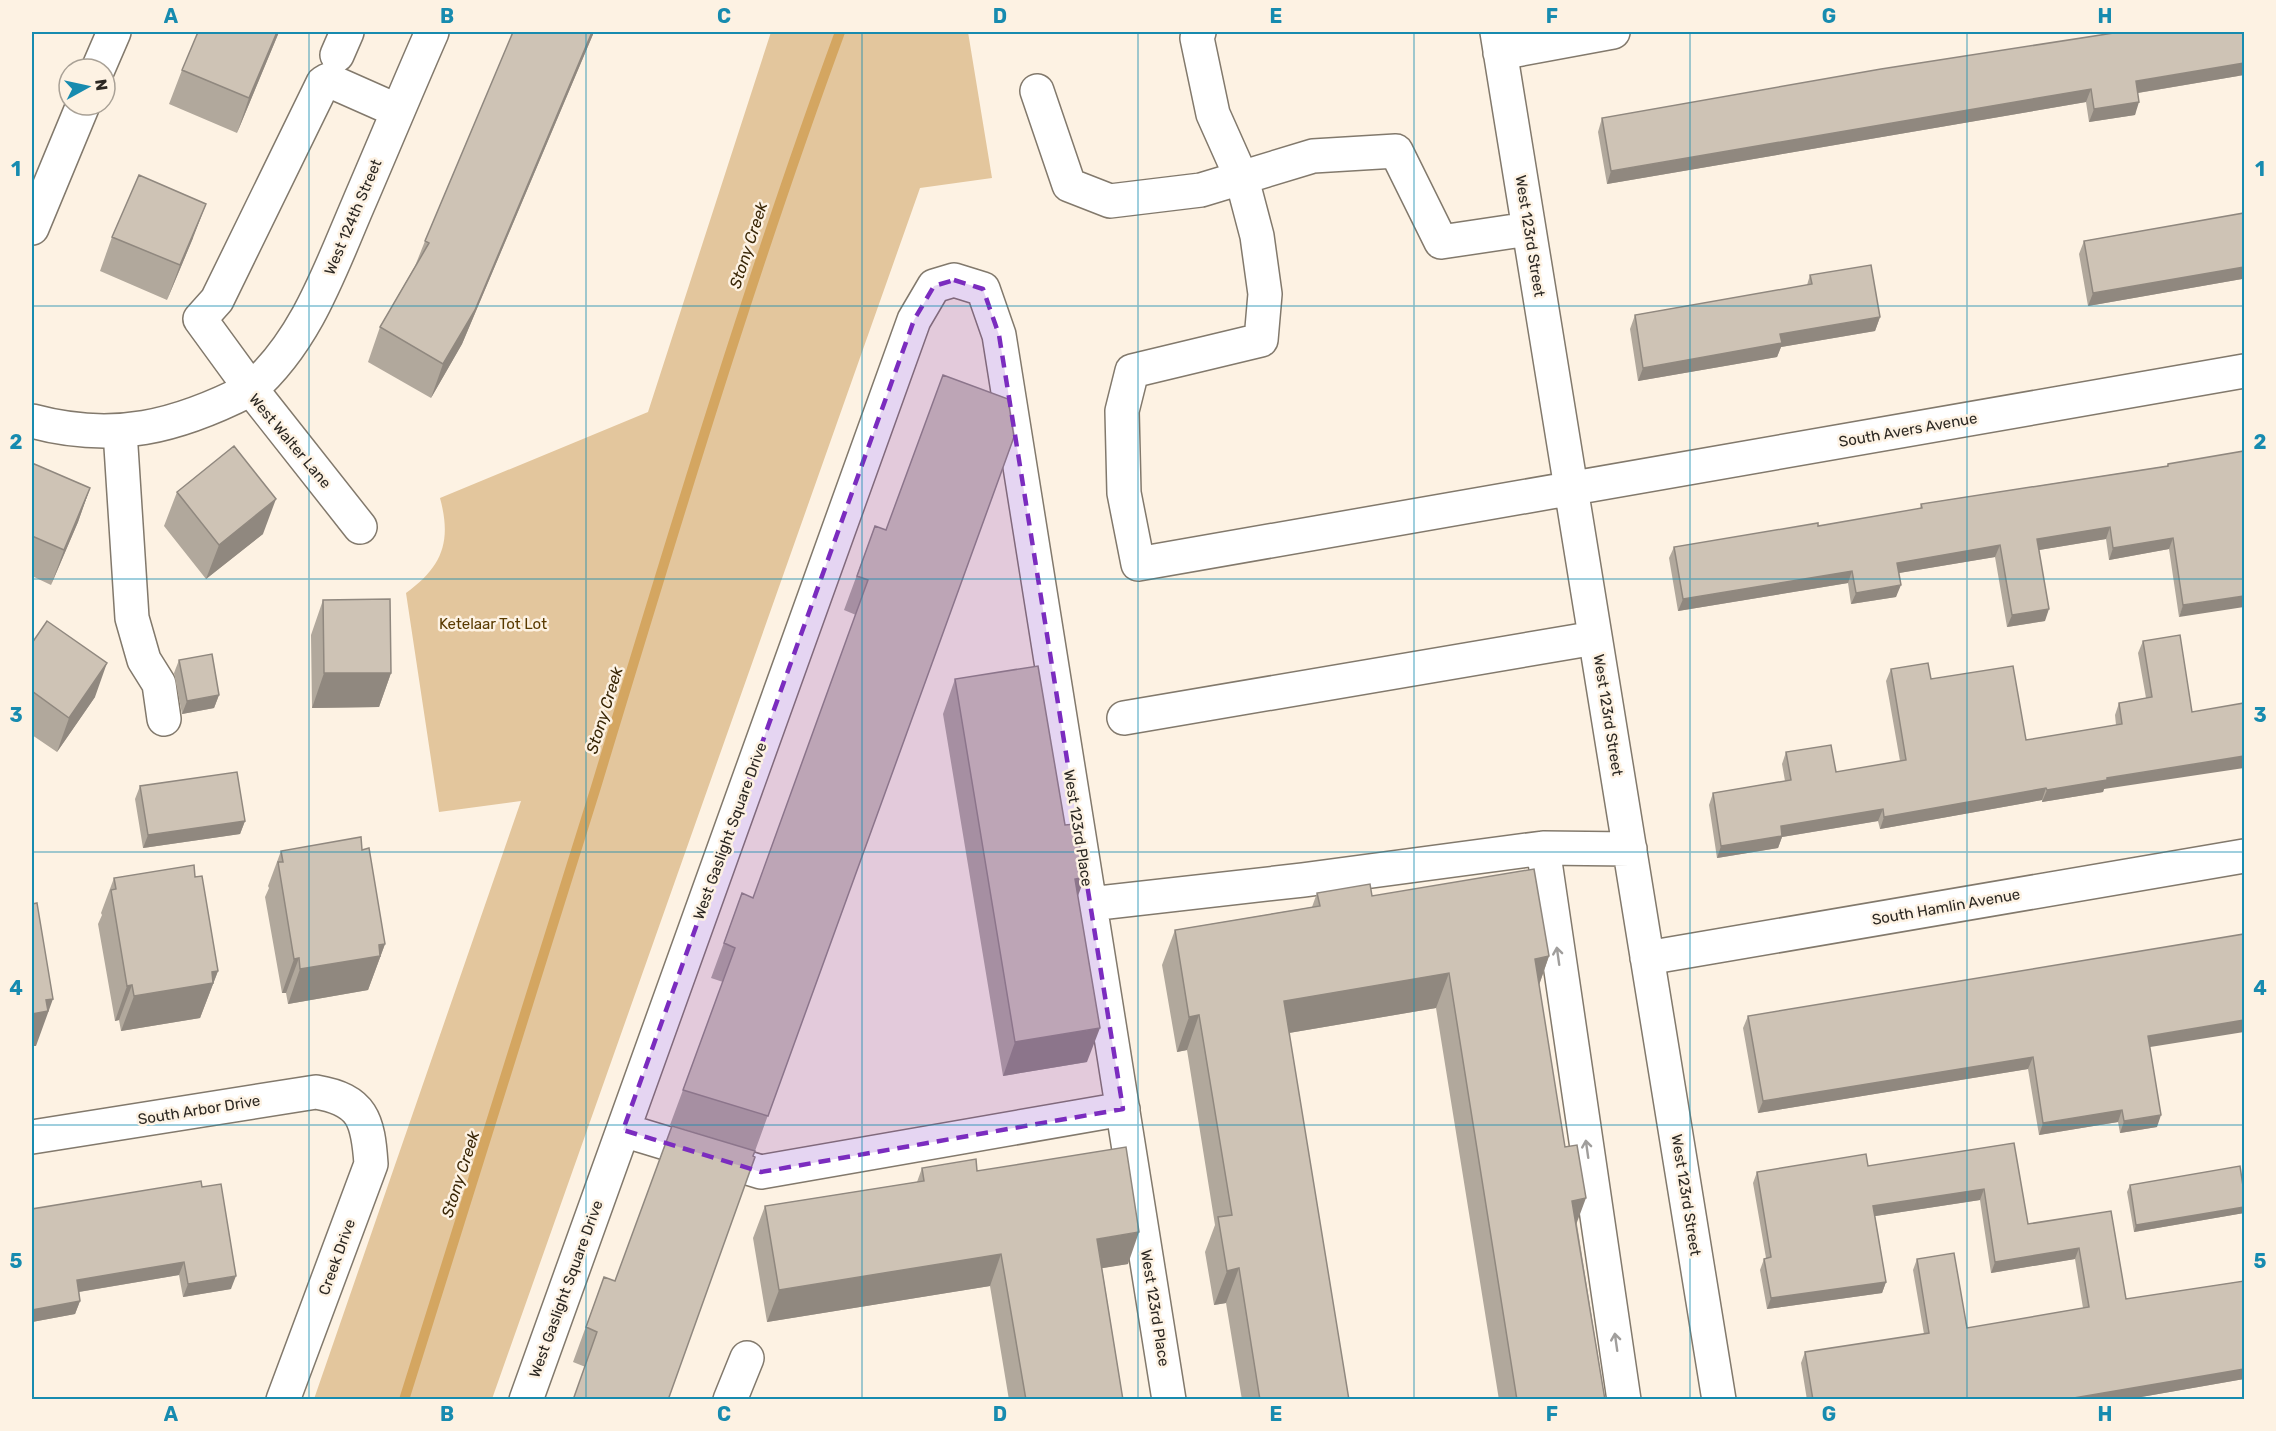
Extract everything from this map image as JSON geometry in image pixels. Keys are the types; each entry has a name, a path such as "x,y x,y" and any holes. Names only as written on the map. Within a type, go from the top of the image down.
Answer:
{"street":[{"path":"103,57 114,32"},
{"name":"West 124th Street","path":"251,389 272,371 298,333 319,296 432,32"},
{"path":"1199,32 1197,38 1213,114 1242,178"},
{"path":"1499,42 1613,32"},
{"name":"West 123rd Street","path":"1499,42 1719,1400"},
{"path":"251,389 200,319 217,300 323,83 328,80 398,111"},
{"path":"1037,91 1069,185 1110,201 1201,190 1313,156 1396,151 1441,242 1528,229"},
{"path":"32,228 78,117"},
{"name":"South Avers Avenue","path":"1242,178 1257,236 1265,294 1261,340 1132,371 1122,411 1124,493 1138,564 2244,371"},
{"name":"West 123rd Place","path":"954,280 983,289 999,335 1169,1400"},
{"name":"West Gaslight Square Drive","path":"526,1400 914,320 934,286 954,280"},
{"name":"West Walter Lane","path":"32,421 73,430 120,431 148,428 190,417 251,389 360,527"},
{"path":"120,431 132,618 144,660 159,684 164,719"},
{"path":"1124,718 1595,638"},
{"path":"1542,848 1624,1400"},
{"path":"1090,904 1303,880 1542,848 1630,849"},
{"name":"South Hamlin Avenue","path":"1647,958 2244,856"},
{"name":"South Arbor Drive","path":"32,1137 316,1092 341,1096 360,1113"},
{"path":"623,1130 761,1172 1123,1109"},
{"name":"Creek Drive","path":"284,1400 371,1164 369,1136 360,1113"},
{"path":"730,1400 747,1358"}],"highlighted area":[{"path":"954,280 983,289 999,335 1123,1109 761,1172 623,1130 914,320 934,286"}],"green space":[{"name":"Ketelaar Tot Lot","path":"771,32 968,32 992,178 920,188 492,1399 314,1399 521,801 439,812 406,593 428,573 441,552 445,528 440,498 648,412"}],"building":[{"path":"198,32 277,32 249,98 182,70"},
{"path":"513,32 592,32 475,310 443,364 380,327 429,243 425,241"},
{"path":"2120,32 2244,32 2244,63 2136,81 2139,102 2094,109 2091,89 1611,171 1602,118 1881,69"},
{"path":"139,175 206,204 180,265 112,237"},
{"path":"2244,213 2244,267 2093,293 2084,241"},
{"path":"1871,265 1880,317 1780,334 1782,343 1643,368 1635,315 1812,284 1810,275"},
{"path":"943,375 1008,399 1014,437 768,1116 683,1090 735,948 724,943 742,893 753,898 868,580 857,576 875,526 886,530"},
{"path":"234,446 276,499 219,545 177,492"},
{"path":"2244,451 2244,596 2183,605 2173,538 2113,548 2110,527 2037,539 2049,609 2012,615 2000,545 1897,563 1901,585 1856,593 1852,571 1683,599 1674,547 1818,523 1818,526 1922,508 1921,504 2168,466 2168,464"},
{"path":"32,463 90,488 64,550 32,536"},
{"path":"390,599 391,673 324,673 323,600"},
{"path":"47,621 107,663 69,718 32,691 32,643"},
{"path":"2180,635 2192,712 2244,703 2244,756 1884,817 1883,809 1781,826 1782,836 1721,846 1713,793 1791,780 1786,752 1831,745 1836,772 1906,760 1891,669 1928,663 1931,679 2013,666 2026,740 2122,724 2119,703 2152,697 2143,641"},
{"path":"212,654 219,695 187,701 179,660"},
{"path":"1038,666 1065,825 1076,824 1085,877 1075,879 1100,1028 1015,1042 955,679"},
{"path":"237,772 245,821 148,835 140,786"},
{"path":"361,837 362,850 369,848 385,944 379,945 380,956 300,969 299,958 294,959 278,862 283,862 281,851"},
{"path":"194,865 195,877 202,876 218,971 212,972 213,983 134,996 132,985 127,986 111,890 116,889 114,878"},
{"path":"1534,869 1549,956 1535,959 1565,1147 1577,1145 1586,1198 1572,1201 1605,1400 1517,1400 1449,973 1284,1001 1349,1400 1260,1400 1239,1268 1227,1271 1218,1217 1232,1215 1199,1015 1189,1017 1175,930 1320,906 1317,893 1370,884 1372,896"},
{"path":"37,903 53,999 46,1000 48,1011 32,1014 32,904"},
{"path":"2244,934 2244,1020 2148,1036 2161,1115 2124,1121 2122,1110 2043,1123 2033,1057 1763,1101 1748,1016"},
{"path":"672,1126 755,1151 753,1156 755,1157 668,1400 573,1400 597,1332 586,1327 604,1277 615,1281"},
{"path":"2014,1143 2028,1224 2111,1211 2126,1299 2244,1281 2244,1369 2062,1400 1813,1400 1805,1352 1929,1333 1917,1259 1954,1253 1967,1328 2089,1307 2079,1248 1995,1262 1984,1189 1873,1206 1886,1282 1771,1298 1764,1259 1771,1257 1757,1172 1866,1154 1868,1166"},
{"path":"1126,1147 1139,1232 1097,1239 1123,1400 1026,1400 1001,1254 779,1290 765,1206 924,1181 922,1168 976,1159 977,1171"},
{"path":"2240,1166 2244,1207 2136,1225 2130,1185"},
{"path":"201,1181 202,1187 221,1184 236,1276 188,1284 184,1262 77,1280 80,1301 32,1310 32,1209"}],"waterway":[{"name":"Stony Creek","path":"404,1400 713,407 774,219 840,32"}]}
